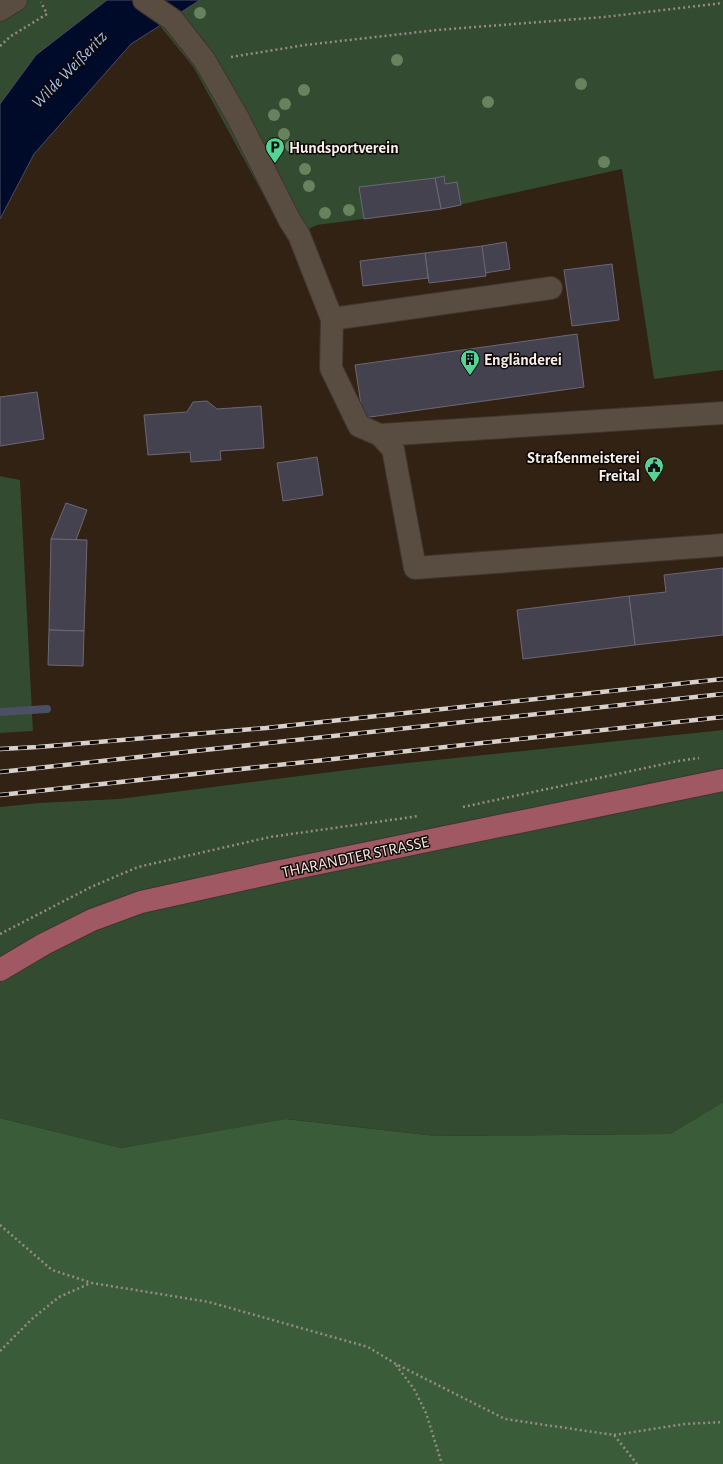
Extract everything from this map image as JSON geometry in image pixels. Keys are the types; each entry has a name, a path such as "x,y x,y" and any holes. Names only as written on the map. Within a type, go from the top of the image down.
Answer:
{"main road":[{"name":"THARANDTER STRASSE","path":"0,970 44,944 78,927 112,912 141,902 276,872 723,780"}],"street":[{"path":"0,10 16,0"},
{"path":"144,0 173,20 205,61 238,118 290,221 299,235 332,319 331,368 359,426 380,435 393,449 415,568 723,545"},
{"path":"332,319 551,288"},
{"path":"380,435 723,413"}],"path":[{"path":"0,46 11,36 47,14 39,0"},
{"path":"205,61 305,45 437,30 604,17 723,3"},
{"path":"458,808 678,761 700,758"},
{"path":"0,934 91,887 138,867 270,837 420,816"},
{"path":"0,1224 52,1270 92,1283 208,1302 368,1347 396,1364 505,1420 614,1435 685,1424 723,1422"},
{"path":"0,1351 32,1318 59,1296 92,1283"},
{"path":"396,1364 414,1389 426,1413 442,1464"},
{"path":"614,1435 637,1464"}],"shaded area":[{"path":"160,26 194,68 288,240 317,225 441,209 623,169 654,378 723,370 723,730 378,766 118,799 38,803 0,807 0,733 33,731 20,480 0,476 0,219 34,154 131,44"}],"green space":[{"path":"0,0 107,0 36,55 0,104"},
{"path":"200,0 723,0 723,370 654,379 622,169 441,209 317,225 288,240 194,68 160,26"},
{"path":"0,476 20,480 33,731 0,733"},
{"path":"723,730 723,1102 670,1134 436,1136 287,1119 121,1148 0,1118 0,807 38,803 118,799 378,766"},
{"path":"723,1102 723,1464 0,1464 0,1118 121,1148 286,1119 436,1136 670,1134"}],"water":[{"name":"Wilde Weißeritz","path":"107,0 200,0 131,44 34,154 0,219 0,104 36,55"}],"building":[{"path":"444,176 445,184 457,182 461,205 441,209 435,178"},
{"path":"435,178 441,209 364,219 359,187"},
{"path":"506,242 510,269 485,273 482,246"},
{"path":"482,246 486,276 429,283 425,253"},
{"path":"425,253 428,278 363,286 360,261"},
{"path":"612,264 619,320 572,326 564,270"},
{"name":"Engländerei","path":"577,334 584,387 363,418 355,365"},
{"path":"37,392 44,439 0,446 0,397"},
{"path":"207,401 217,409 261,406 264,448 220,451 221,460 191,462 190,452 148,455 144,415 187,412 193,402"},
{"path":"317,457 323,495 283,501 277,463"},
{"path":"66,503 87,510 76,540 51,539"},
{"path":"51,539 87,540 84,631 49,630"},
{"path":"723,568 723,635 635,645 629,596 666,592 664,575"},
{"path":"629,596 635,645 523,659 517,610"},
{"path":"49,630 84,631 83,666 48,665"}],"waterway":[{"path":"0,712 47,709"}],"railway":[{"path":"0,749 266,728 723,679"},
{"path":"0,772 723,694"},
{"path":"0,795 723,717"}],"place":[{"name":"Hundsportverein","path":"275,164"},
{"name":"Engländerei","path":"470,376"},
{"name":"Straßenmeisterei Freital","path":"654,483"}]}
